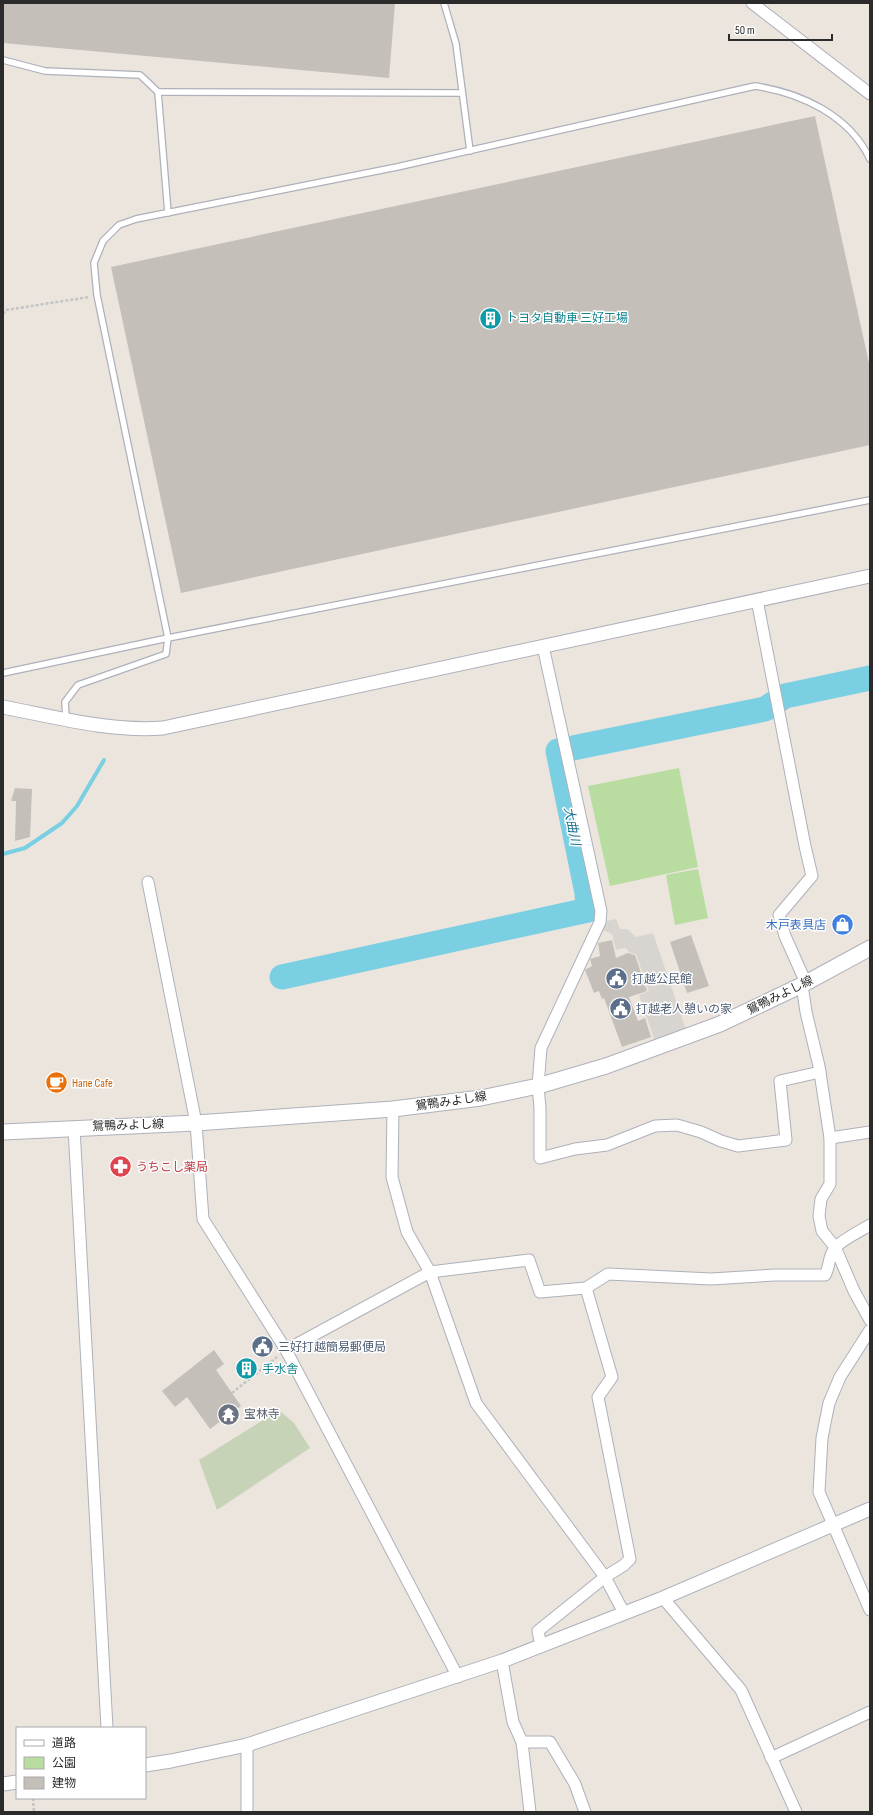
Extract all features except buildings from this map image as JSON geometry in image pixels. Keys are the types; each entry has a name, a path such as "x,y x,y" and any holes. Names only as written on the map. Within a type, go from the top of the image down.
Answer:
{"main road":[{"name":"鴛鴨みよし線","path":"3,1132 196,1123 393,1109 481,1098 538,1086 606,1066 720,1024 804,984 870,948"}],"street":[{"path":"752,3 870,94"},
{"path":"3,707 118,728 164,728 870,576"},
{"path":"756,600 812,876 779,915 785,936 804,984 806,1012 820,1072 830,1138 830,1184 821,1199 819,1216 822,1231 835,1248 854,1291 870,1320"},
{"path":"544,646 601,910 600,922 541,1048 538,1086 540,1108 540,1158 575,1149 607,1145 655,1126 677,1125 738,1146 786,1140 780,1081 820,1072"},
{"path":"148,882 196,1123 203,1219 286,1350 458,1677"},
{"path":"393,1109 392,1177 407,1232 430,1272 476,1403 605,1577 624,1613"},
{"path":"74,1128 107,1727"},
{"path":"830,1138 870,1132"},
{"path":"286,1350 430,1272 529,1260 540,1292 586,1288 608,1274 711,1279 775,1275 825,1275 828,1269 828,1261 835,1248 870,1225"},
{"path":"541,1646 538,1631 605,1577 624,1565 630,1559 598,1397 612,1377 586,1288"},
{"path":"870,1330 840,1377 829,1403 822,1438 819,1492 870,1610"},
{"path":"146,1765 247,1745 458,1677 663,1598 870,1509"},
{"path":"663,1598 742,1690 796,1812"},
{"path":"502,1661 513,1722 522,1742 530,1812"},
{"path":"771,1758 870,1712"},
{"path":"522,1742 550,1742 575,1784 585,1812"},
{"path":"247,1745 247,1812"},
{"path":"3,1784 16,1782"}],"lane":[{"path":"444,3 456,44 470,151"},
{"path":"3,60 45,71 140,74 158,92 168,213"},
{"path":"66,718 65,702 78,685 166,654 168,638 97,295 94,263 103,242 119,225 136,219 397,168 755,86 788,92 829,112 866,150 870,159"},
{"path":"158,92 462,93"},
{"path":"3,673 168,638 870,500"}],"path":[{"path":"3,314 6,310 97,295"},
{"path":"232,1393 286,1350"},
{"path":"33,1799 34,1812"}],"green space":[{"path":"679,768 698,867 610,886 588,786"},
{"path":"698,869 708,918 675,925 666,875"},
{"path":"279,1410 294,1423 310,1448 217,1510 199,1460"}],"shaded area":[{"path":"616,919 620,929 627,929 636,937 653,933 687,1033 656,1044 639,995 649,991 636,954 629,952 624,948 616,950 612,934 603,930 607,921"}],"waterway":[{"name":"大曲川","path":"282,977 588,910 587,893 558,751 765,709 785,696 870,678"},
{"path":"3,854 25,848 62,823 77,806 104,760"}],"place":[{"name":"トヨタ自動車 三好工場","path":"491,318"},
{"name":"木戸表具店","path":"842,925"},
{"name":"打越公民館","path":"616,979"},
{"name":"打越老人憩いの家","path":"621,1009"},
{"name":"Hane Cafe","path":"57,1083"},
{"name":"うちこし薬局","path":"121,1167"},
{"name":"三好打越簡易郵便局","path":"263,1347"},
{"name":"手水舎","path":"247,1369"},
{"name":"宝林寺","path":"229,1414"}]}
